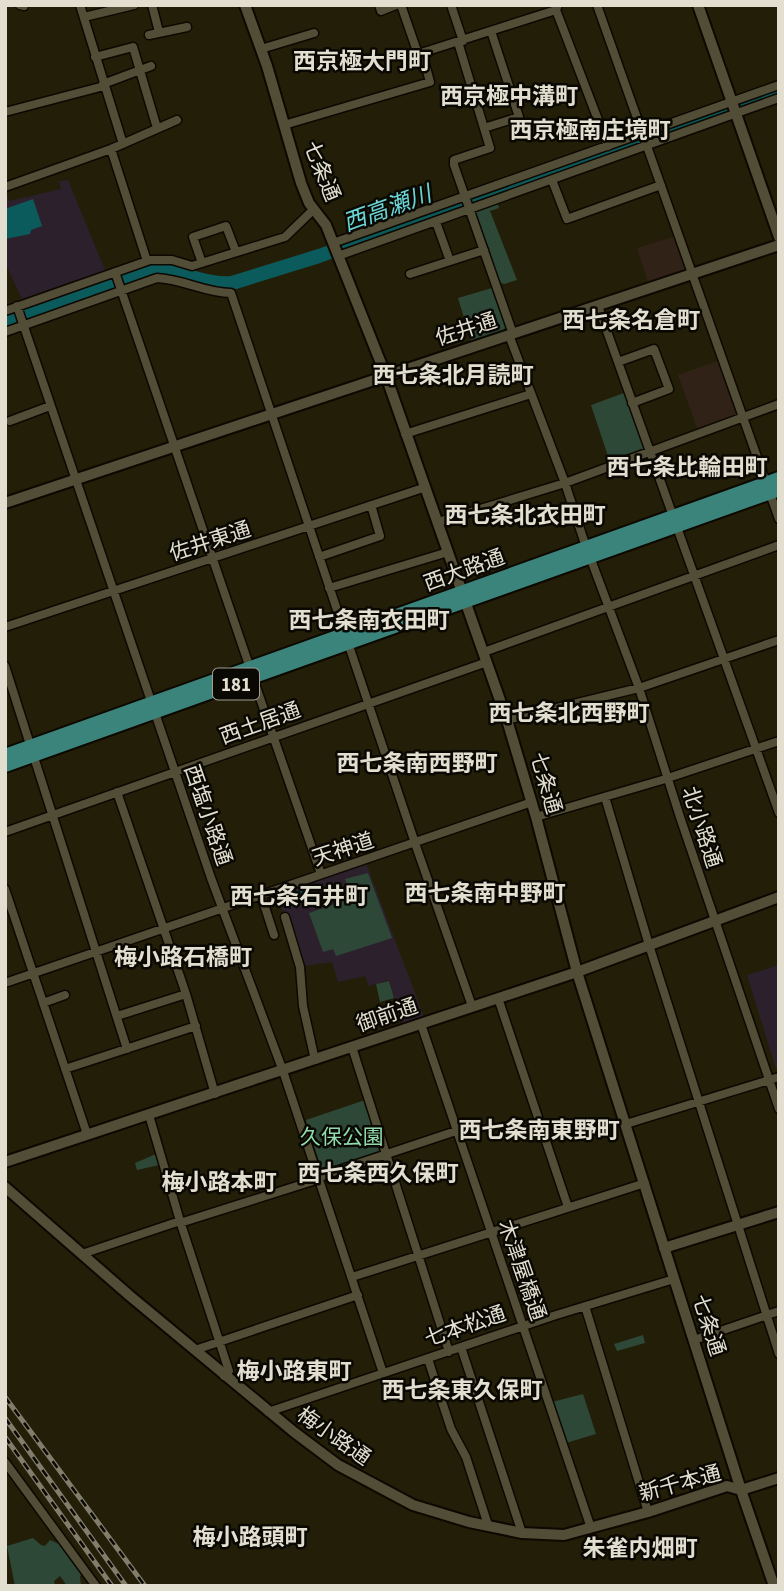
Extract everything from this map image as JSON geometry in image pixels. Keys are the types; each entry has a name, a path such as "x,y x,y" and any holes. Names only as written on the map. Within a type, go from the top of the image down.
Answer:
{"main road":[{"name":"西大路通","path":"5,766 32,751 774,486"},
{"name":"西大路通","path":"5,755 32,751"}],"street":[{"path":"80,5 122,144"},
{"path":"84,18 134,5"},
{"path":"152,5 159,32"},
{"name":"七条通","path":"245,5 301,183 326,226 386,376 507,720 577,972 774,1586"},
{"path":"379,5 381,11 398,5 418,54 557,8 608,146"},
{"path":"451,5 484,128 519,117 491,31"},
{"path":"597,5 743,417 774,486 779,519"},
{"path":"698,5 732,109 779,237"},
{"path":"149,35 187,27"},
{"path":"261,49 314,33"},
{"path":"95,57 133,47 157,128"},
{"path":"284,125 430,82 422,53"},
{"path":"5,112 103,85 151,66"},
{"path":"335,248 436,222 647,146 779,85"},
{"path":"335,248 464,196 643,133 779,98"},
{"path":"5,187 111,149 177,120"},
{"name":"北小路通","path":"484,128 490,148 454,160 464,196 531,394 639,688 779,1109"},
{"path":"111,149 147,261"},
{"path":"552,180 567,219 661,185"},
{"path":"5,311 147,261 172,260 192,266 285,237 314,209"},
{"path":"436,222 450,261"},
{"path":"202,263 193,237 226,226 236,252"},
{"name":"佐井通","path":"5,503 779,245"},
{"path":"411,274 484,250"},
{"path":"115,272 321,874"},
{"path":"5,331 157,278 170,279 217,293 231,293 415,844 472,1006"},
{"name":"西塩小路通","path":"17,306 152,708 222,909 283,1071 383,1373"},
{"path":"598,306 779,813"},
{"path":"618,362 654,349 668,389 632,403"},
{"path":"405,434 531,394"},
{"path":"438,522 565,483 779,404"},
{"path":"10,421 50,406"},
{"name":"佐井東通","path":"5,628 426,487"},
{"path":"319,557 380,536 371,506"},
{"name":"西土居通","path":"5,832 368,703 608,607 779,545"},
{"path":"329,588 448,552"},
{"path":"507,720 639,688 779,639"},
{"path":"5,666 127,1049"},
{"path":"536,817 779,741"},
{"path":"117,792 186,994 215,1094"},
{"path":"605,797 649,945 779,1354"},
{"name":"天神道","path":"5,983 532,803"},
{"path":"5,889 87,1134"},
{"path":"261,895 274,935"},
{"name":"御前通","path":"5,1162 577,972 779,897"},
{"path":"285,917 300,967 303,1006 315,1060"},
{"path":"117,1016 186,994"},
{"path":"43,1003 65,995"},
{"path":"498,998 568,1207"},
{"name":"木津屋橋通","path":"421,1024 592,1528"},
{"path":"65,1069 196,1026"},
{"path":"352,1047 449,1352"},
{"path":"626,1124 779,1077"},
{"path":"149,1115 180,1222 229,1371 224,1376"},
{"path":"82,1254 319,1179 324,1175 457,1131"},
{"path":"352,1277 645,1183"},
{"name":"梅小路通","path":"5,1187 224,1376 338,1465 397,1497 439,1513 522,1533 564,1535 592,1528"},
{"path":"664,1248 779,1212"},
{"name":"七本松通","path":"268,1412 674,1279"},
{"path":"195,1350 358,1295"},
{"path":"585,1306 648,1512"},
{"path":"694,1340 779,1311"},
{"path":"461,1347 522,1533"},
{"path":"428,1359 451,1429 466,1457 488,1525"},
{"path":"5,1462 96,1586"},
{"name":"新千本通","path":"592,1528 727,1486 741,1490 779,1478"}],"shaded area":[{"path":"68,180 105,270 22,299 5,263 5,190 9,201 61,189 59,181"},
{"path":"676,236 688,269 648,282 637,248"},
{"path":"720,360 739,413 737,417 698,431 678,375"},
{"path":"366,863 424,1017 402,1024 389,980 369,986 365,976 338,982 332,962 298,967 278,893"},
{"path":"779,965 779,1069 776,1069 747,975"}],"green space":[{"path":"497,202 499,208 490,211 517,280 504,284 498,282 473,212"},
{"path":"492,288 506,326 504,330 471,341 458,298"},
{"path":"624,393 645,447 643,451 610,462 591,405"},
{"path":"368,873 392,938 336,956 333,949 323,952 309,913 335,904 350,893 345,879"},
{"path":"389,981 394,998 380,1002 376,984"},
{"name":"久保公園","path":"365,1100 380,1150 325,1171 321,1168 306,1120"},
{"path":"156,1154 159,1165 137,1170 135,1163"},
{"path":"643,1335 645,1343 617,1351 614,1344"},
{"path":"583,1394 596,1434 566,1443 552,1402"},
{"path":"33,1538 45,1546 50,1540 59,1544 68,1556 70,1555 83,1573 80,1576 81,1586 67,1586 60,1576 54,1581 55,1586 15,1586 7,1546"}],"water":[{"path":"33,199 42,226 31,230 30,234 5,239 5,209"},
{"path":"308,887 313,900 286,909 282,896"}],"waterway":[{"name":"西高瀬川","path":"5,322 159,270 214,282 232,283 319,256 779,92"}],"railway":[{"path":"5,1397 145,1586"},
{"path":"5,1418 126,1586"},
{"path":"5,1437 112,1586"}],"district":[{"name":"西京極大門町","path":"362,61"},
{"name":"西京極中溝町","path":"509,96"},
{"name":"西京極南庄境町","path":"590,130"},
{"name":"西七条名倉町","path":"631,320"},
{"name":"西七条北月読町","path":"453,375"},
{"name":"西七条比輪田町","path":"687,467"},
{"name":"西七条北衣田町","path":"525,515"},
{"name":"西七条南衣田町","path":"369,620"},
{"name":"西七条北西野町","path":"569,713"},
{"name":"西七条南西野町","path":"417,763"},
{"name":"西七条南中野町","path":"485,893"},
{"name":"西七条石井町","path":"299,896"},
{"name":"梅小路石橋町","path":"183,957"},
{"name":"西七条南東野町","path":"539,1130"},
{"name":"西七条西久保町","path":"378,1173"},
{"name":"梅小路本町","path":"219,1182"},
{"name":"梅小路東町","path":"294,1371"},
{"name":"西七条東久保町","path":"462,1390"},
{"name":"梅小路頭町","path":"250,1537"},
{"name":"朱雀内畑町","path":"640,1548"}]}
